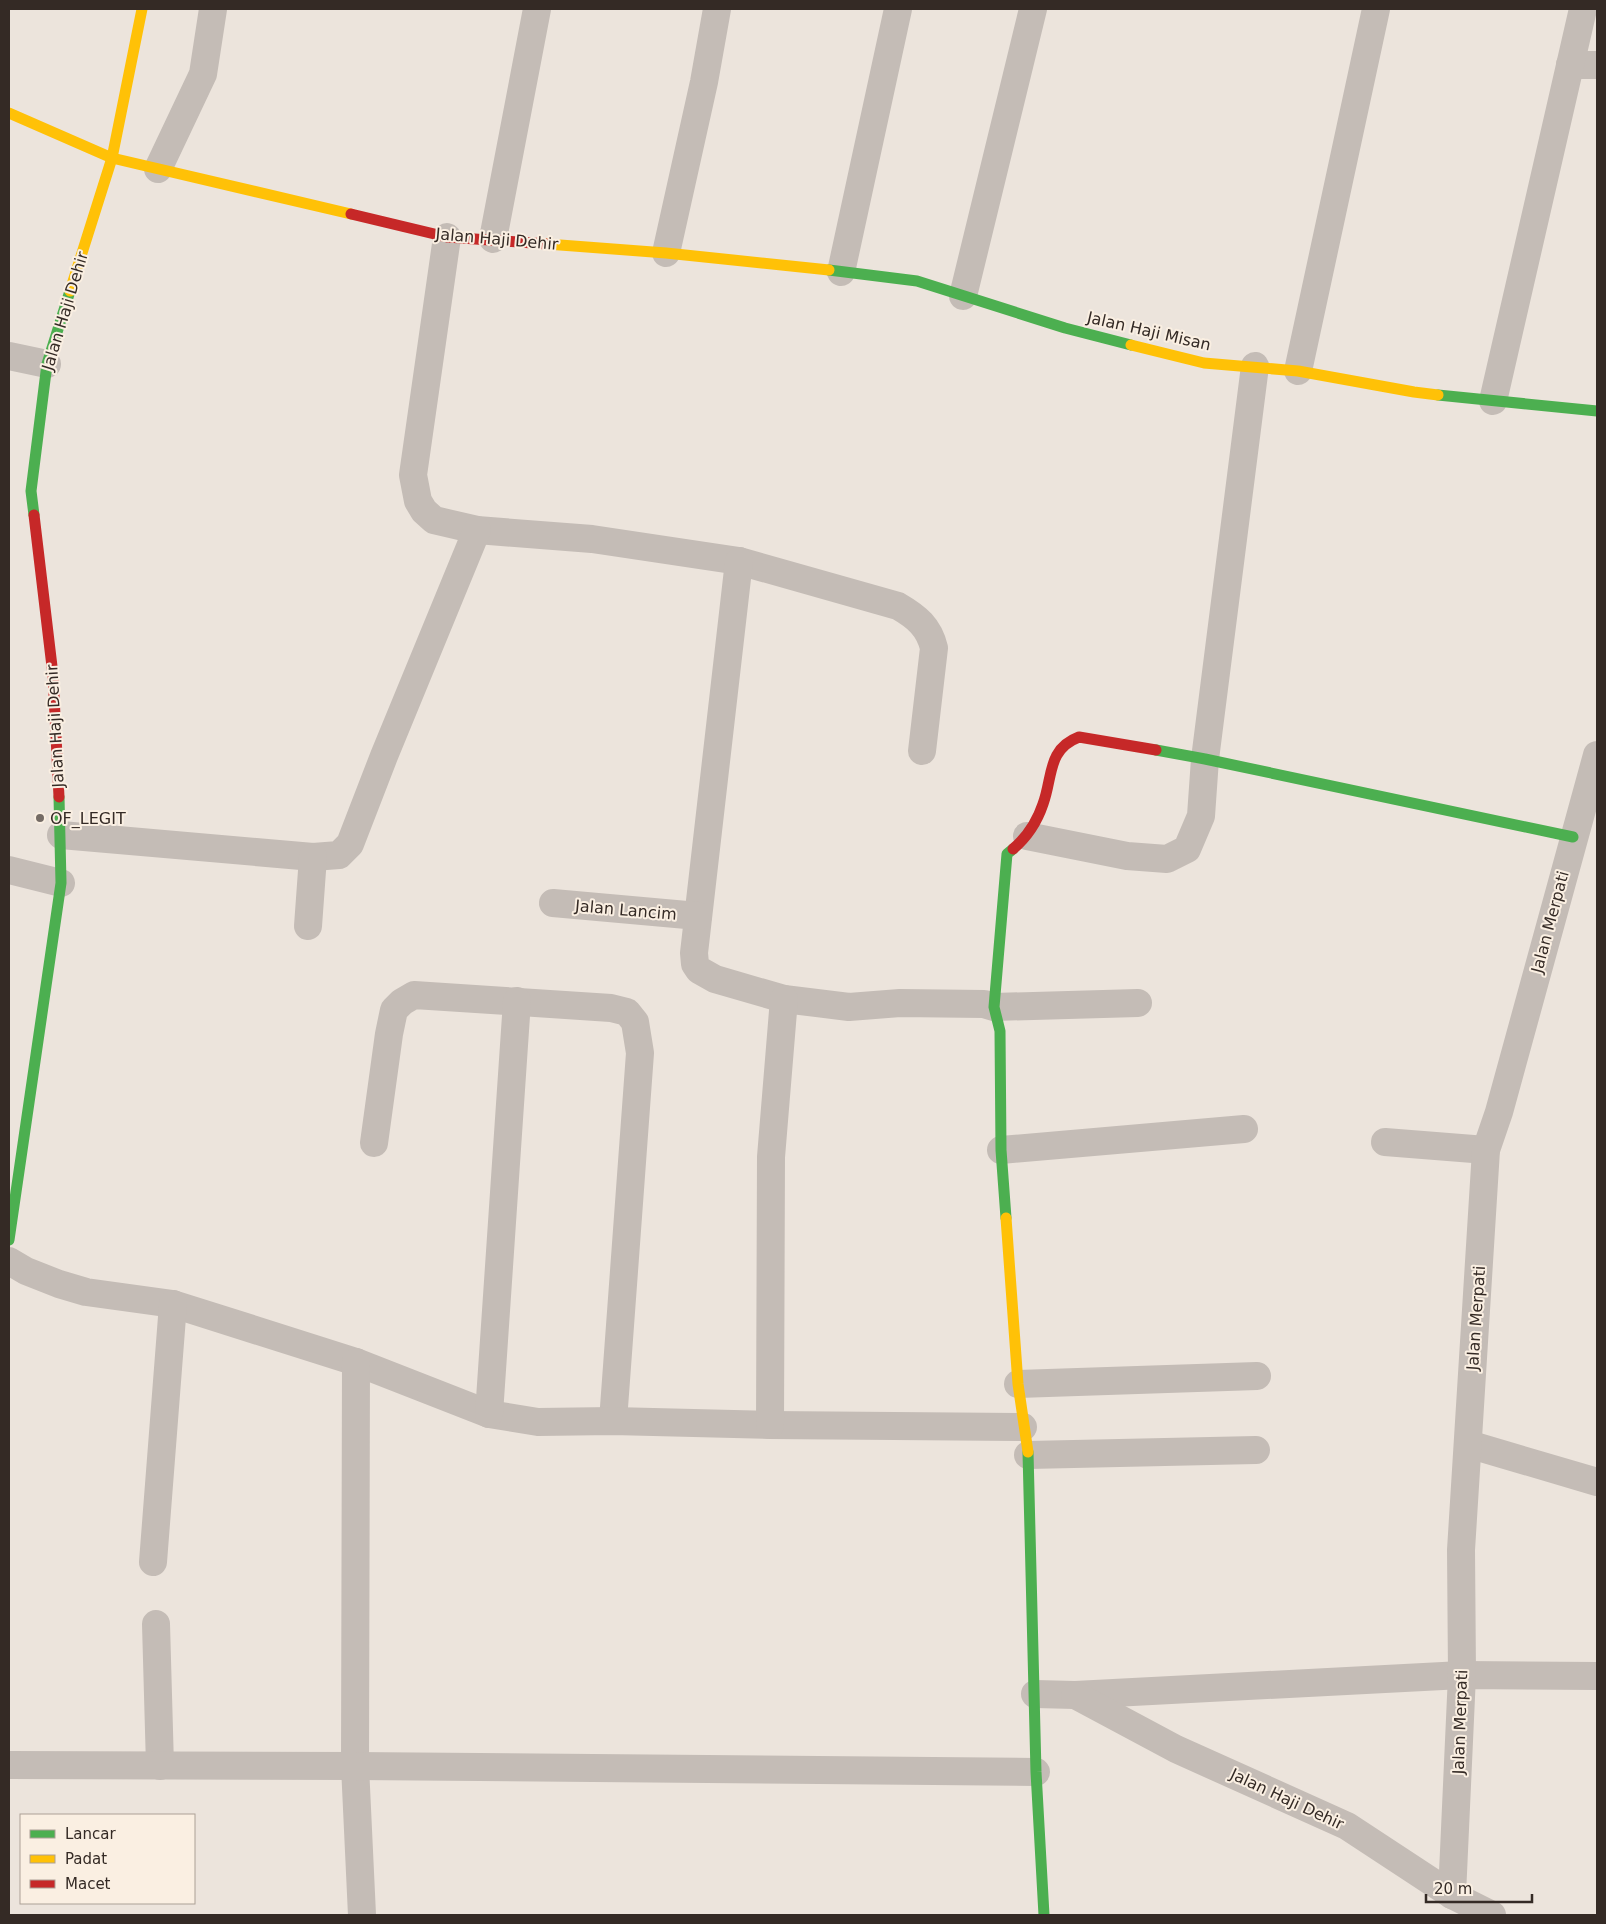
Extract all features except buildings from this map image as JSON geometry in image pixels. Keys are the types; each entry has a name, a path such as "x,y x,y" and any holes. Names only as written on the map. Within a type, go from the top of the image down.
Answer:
{"street":[{"path":"9,113 112,158 142,9"},
{"path":"158,169 203,74 213,9"},
{"path":"493,239 537,9"},
{"path":"666,253 704,82 717,9"},
{"path":"841,272 898,9"},
{"path":"963,296 1033,9"},
{"path":"1298,371 1376,9"},
{"path":"1493,401 1583,9"},
{"path":"1570,65 1597,65"},
{"name":"Jalan Haji Dehir","path":"9,1240 61,883 61,835 54,675 31,491 47,364 112,158 447,237 666,253 789,266"},
{"path":"447,237 414,474 418,501 424,511 434,520 477,530 592,538 739,561 898,606 911,614 931,634 934,648 922,751"},
{"name":"Jalan Haji Misan","path":"789,266 918,281 1065,328 1204,363 1298,371 1414,392 1597,410"},
{"path":"9,356 47,364"},
{"path":"1027,836 1127,856 1168,858 1187,849 1201,816 1205,758 1255,366"},
{"path":"61,835 313,857 339,854 350,844 477,530"},
{"path":"739,561 694,953 695,964 699,970 715,980 784,999 849,1006 900,1003 984,1004 994,1007 1138,1003"},
{"path":"1044,1915 1036,1772 1028,1455 1018,1384 1001,1150 1000,1031 994,1007 1007,854 1027,836 1043,805 1058,752 1063,743 1069,739 1079,737 1205,758 1573,837"},
{"name":"Jalan Merpati","path":"1452,1896 1462,1675 1461,1550 1486,1150 1499,1112 1573,837 1590,809 1597,755"},
{"path":"308,926 313,857"},
{"path":"9,870 61,883"},
{"name":"Jalan Lancim","path":"553,903 698,916"},
{"path":"374,1143 394,1010 402,1002 414,995 611,1008 627,1012 635,1022 638,1035 639,1062 613,1421"},
{"path":"770,1425 771,1157 784,999"},
{"path":"490,1414 517,1001"},
{"path":"1001,1150 1244,1129"},
{"path":"1385,1142 1486,1150"},
{"path":"9,1261 26,1271 59,1284 86,1292 173,1304 356,1362 490,1414 538,1422 613,1421 770,1425 1023,1427"},
{"path":"153,1562 173,1304"},
{"path":"356,1362 355,1766 362,1915"},
{"path":"1018,1384 1257,1376"},
{"path":"1468,1444 1597,1482"},
{"path":"1028,1455 1256,1450"},
{"path":"156,1624 160,1766"},
{"path":"1035,1694 1075,1695 1462,1675 1597,1676"},
{"name":"Jalan Haji Dehir","path":"1075,1695 1176,1748 1347,1826 1452,1896 1492,1915"},
{"path":"9,1765 1036,1772"}],"traffic: fast":[{"path":"829,270 917,281 1065,328 1131,345"},
{"path":"34,515 31,491 47,364 70,291"},
{"path":"1438,395 1597,411"},
{"path":"1156,750 1573,837"},
{"path":"9,1240 61,883 59,797"},
{"path":"1006,1218 1001,1150 1000,1031 994,1007 1007,854 1013,849"},
{"path":"1028,1452 1036,1772 1044,1915"}],"traffic: slow":[{"path":"70,291 112,158 142,9"},
{"path":"9,113 112,158 351,214"},
{"path":"547,244 666,253 829,270"},
{"path":"1131,345 1204,363 1298,371 1438,395"},
{"path":"1006,1218 1018,1384 1028,1452"}],"traffic: jam":[{"path":"351,214 447,237 547,244"},
{"path":"34,515 53,675 59,797"},
{"path":"1013,849 1035,823 1043,804 1056,756 1069,742 1079,737 1156,750"}],"place":[{"name":"OF_LEGIT","path":"40,818"}]}
